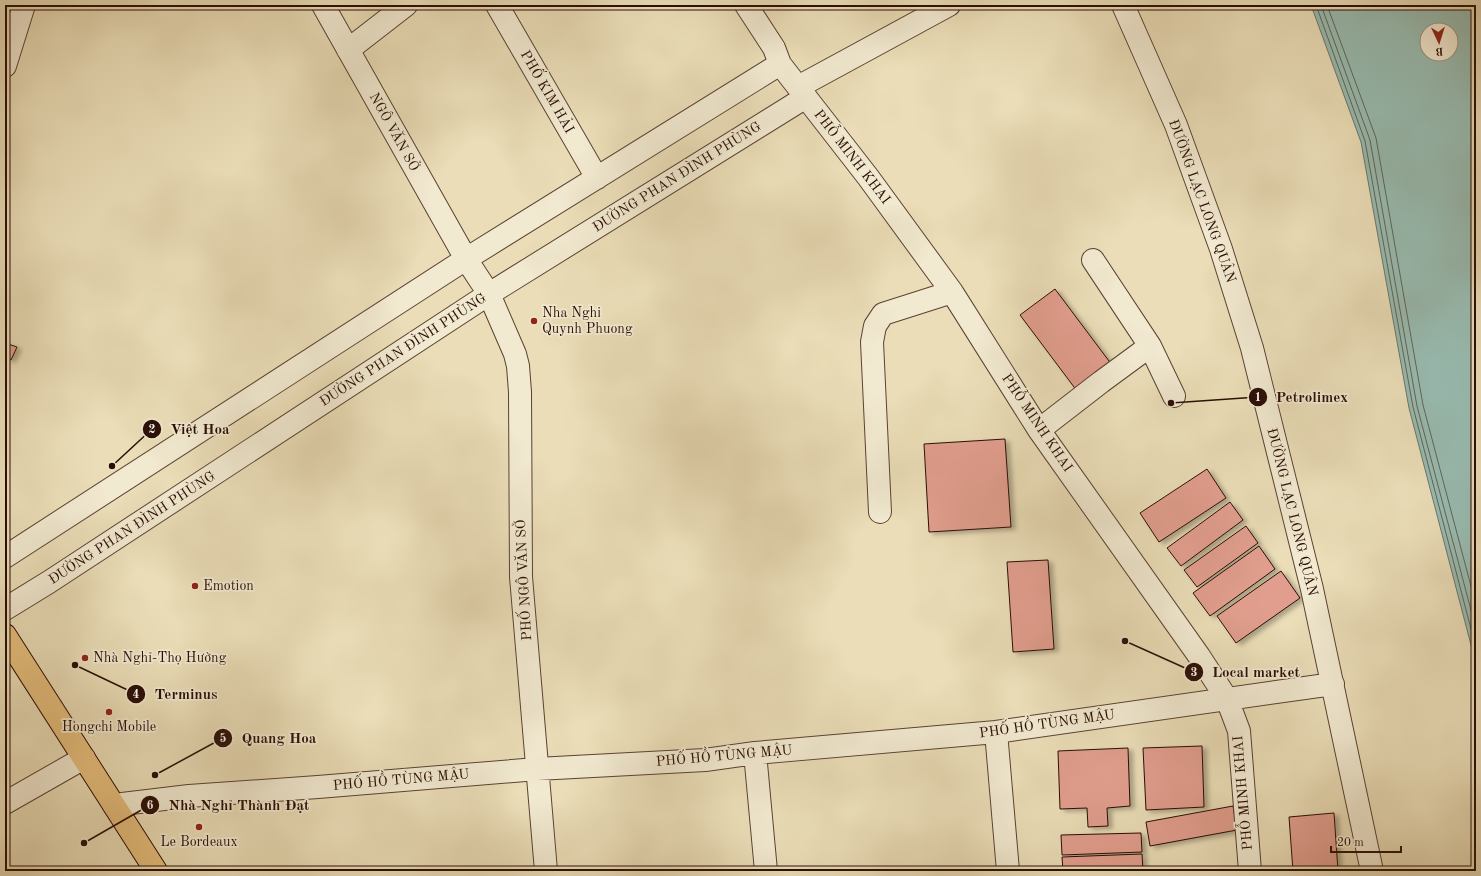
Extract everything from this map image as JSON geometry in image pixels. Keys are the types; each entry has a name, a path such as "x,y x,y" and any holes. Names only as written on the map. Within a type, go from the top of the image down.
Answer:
{"main road":[{"path":"5,635 156,871"}],"street":[{"path":"5,66 24,5"},
{"name":"NGÔ VĂN SỞ","path":"322,5 466,259 489,294"},
{"path":"348,50 406,5"},
{"name":"PHỐ KIM HẢI","path":"497,5 597,178"},
{"name":"PHỖ MINH KHAI","path":"746,5 774,48 780,64 868,177 952,292 1039,430 1195,650 1227,699 1239,731 1250,871"},
{"name":"ĐƯỜNG PHAN ĐÌNH PHÙNG","path":"5,609 49,582 489,294 802,92 949,5"},
{"name":"ĐƯỜNG LẠC LONG QUÂN","path":"1123,5 1176,124 1221,249 1252,348 1312,589 1372,871"},
{"path":"5,557 466,259 780,64"},
{"path":"1093,260 1150,346 1174,396"},
{"path":"880,512 872,342 876,326 883,314 952,292"},
{"name":"PHỐ NGÔ VĂN SỞ","path":"489,294 518,366 520,392 521,577 546,871"},
{"path":"1039,430 1150,346"},
{"name":"PHỐ HỒ TÙNG MẬU","path":"114,805 189,796 537,769 705,760 996,732 1333,684"},
{"path":"996,732 1008,871"},
{"path":"755,754 766,871"},
{"path":"5,803 84,758"}],"water":[{"path":"1311,5 1476,5 1476,664 1409,408 1361,142"}],"building":[{"path":"1055,289 1112,365 1077,391 1020,315"},
{"path":"5,343 17,347 11,360 5,358"},
{"path":"1005,439 1011,527 929,532 924,444"},
{"path":"1207,469 1226,498 1159,542 1140,513"},
{"path":"1230,502 1243,520 1181,566 1167,548"},
{"path":"1246,526 1258,543 1197,587 1184,570"},
{"path":"1259,546 1275,569 1210,616 1193,593"},
{"path":"1048,560 1054,649 1013,652 1007,562"},
{"path":"1281,571 1300,598 1236,643 1217,616"},
{"path":"1202,746 1204,807 1146,810 1143,748"},
{"path":"1128,748 1130,806 1107,808 1108,826 1088,827 1087,808 1060,809 1058,751"},
{"path":"1233,806 1237,830 1150,846 1146,822"},
{"path":"1334,813 1338,871 1293,871 1289,817"},
{"path":"1141,833 1142,852 1062,855 1061,835"},
{"path":"1142,854 1143,871 1063,871 1062,857"}],"place":[{"name":"Nha Nghi Quynh Phuong","path":"534,321"},
{"name":"Petrolimex","path":"1171,403"},
{"name":"Việt Hoa","path":"112,466"},
{"name":"Emotion","path":"195,586"},
{"name":"Local market","path":"1125,641"},
{"name":"Nhà Nghỉ-Thọ Hường","path":"85,658"},
{"name":"Terminus","path":"75,665"},
{"name":"Hongchi Mobile","path":"109,712"},
{"name":"Quang Hoa","path":"155,775"},
{"name":"Le Bordeaux","path":"199,827"},
{"name":"Nhà Nghỉ Thành Đạt","path":"84,843"}]}
